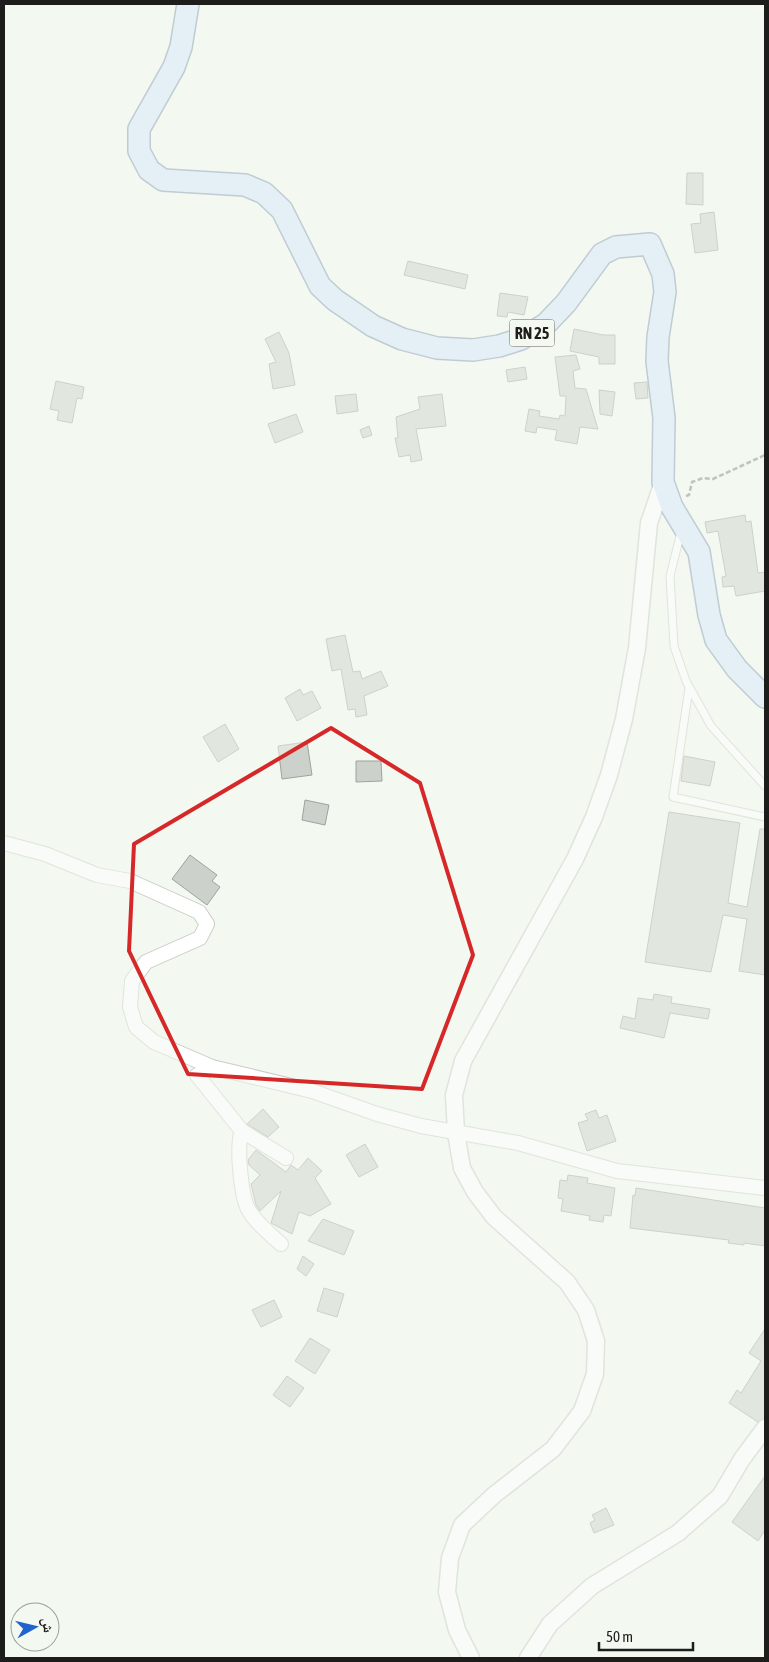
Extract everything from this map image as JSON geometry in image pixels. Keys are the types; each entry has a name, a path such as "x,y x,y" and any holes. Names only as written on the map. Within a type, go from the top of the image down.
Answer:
{"main road":[{"name":"RN 25","path":"188,4 182,46 174,66 139,128 138,151 149,170 163,180 245,185 264,193 282,210 320,286 335,300 373,326 402,339 437,348 473,350 499,346 521,339 546,324 566,303 602,254 616,247 650,244 663,274 665,292 657,353 664,418 667,491"},
{"path":"667,491 699,552 709,615 716,640 737,669 765,697"}],"street":[{"path":"471,1658 458,1630 447,1592 450,1558 462,1525 494,1495 553,1449 582,1411 595,1374 596,1341 586,1310 567,1282 494,1217 475,1192 462,1168 456,1133 454,1095 463,1061 575,858 594,817 609,775 624,719 637,648 649,523 667,491"},
{"path":"4,843 45,854 97,875 130,881 199,912 207,924 200,938 146,962 132,981 130,1007 136,1027 154,1042 212,1067 312,1090 377,1114 456,1133 518,1143 617,1171 765,1188"},
{"path":"212,1067 197,1076 242,1131 286,1158"},
{"path":"242,1131 240,1137 240,1159 248,1209 263,1228 281,1244"},
{"path":"528,1658 550,1624 592,1586 678,1533 720,1496 742,1459 765,1428"}],"lane":[{"path":"683,524 670,576 674,646 689,688 711,726 765,786"},
{"path":"689,688 673,797 765,817"}],"path":[{"path":"667,491 689,495 692,482 703,478 713,479 765,455"}],"highlighted area":[{"path":"331,728 420,783 473,955 422,1089 188,1074 129,951 134,844"}],"building":[{"path":"687,173 703,173 703,205 686,204"},
{"path":"714,212 718,250 695,253 691,224 701,223 700,214"},
{"path":"408,261 468,275 465,289 404,275"},
{"path":"500,293 528,297 524,315 508,312 507,317 497,316"},
{"path":"574,329 603,335 615,335 615,364 599,364 599,357 570,351"},
{"path":"279,332 289,353 295,385 273,389 269,364 276,362 265,339"},
{"path":"576,355 580,369 573,371 575,388 586,389 598,429 580,427 577,444 555,440 557,430 537,427 536,433 525,431 529,409 540,411 539,416 559,419 560,415 565,416 566,396 560,396 555,357"},
{"path":"525,367 527,379 508,382 506,370"},
{"path":"56,381 84,387 82,399 77,398 72,423 57,420 59,411 50,409"},
{"path":"647,382 648,398 636,399 634,383"},
{"path":"599,390 615,392 612,416 600,414"},
{"path":"356,394 358,411 337,414 335,396"},
{"path":"442,394 446,426 416,429 422,460 411,462 410,455 399,457 395,438 398,438 396,417 420,409 418,397"},
{"path":"296,414 303,432 275,443 268,424"},
{"path":"369,426 372,435 363,438 360,430"},
{"path":"745,515 746,522 751,521 758,573 765,572 765,591 736,596 734,586 723,587 722,577 726,576 718,531 707,533 705,522"},
{"path":"345,635 353,672 360,671 362,679 381,671 388,686 364,696 367,715 356,717 355,709 348,710 341,669 332,671 326,639"},
{"path":"300,689 303,695 312,691 321,708 297,721 285,698"},
{"path":"225,724 239,749 218,762 203,737"},
{"path":"307,742 312,775 282,779 278,746"},
{"path":"684,756 715,762 710,786 681,781"},
{"path":"356,761 381,761 382,781 356,782"},
{"path":"305,800 329,805 325,825 302,820"},
{"path":"669,812 740,823 728,903 747,907 760,829 765,829 765,975 739,971 747,919 723,915 711,972 645,962"},
{"path":"190,855 217,875 212,881 220,887 207,905 172,879"},
{"path":"654,994 672,997 671,1003 710,1009 708,1019 670,1013 664,1038 620,1028 623,1016 635,1019 638,998 653,1000"},
{"path":"263,1109 279,1127 268,1137 247,1124"},
{"path":"596,1110 599,1118 607,1115 616,1141 587,1151 578,1123 588,1120 585,1114"},
{"path":"365,1144 378,1167 359,1177 346,1155"},
{"path":"256,1150 286,1172 291,1165 298,1170 308,1158 322,1171 315,1178 331,1204 310,1216 299,1212 292,1234 271,1223 281,1191 260,1211 256,1205 251,1184 260,1175 249,1165 248,1160"},
{"path":"568,1175 588,1178 587,1183 615,1188 611,1216 604,1215 603,1222 589,1220 590,1216 561,1211 563,1199 558,1198 560,1180 567,1181"},
{"path":"636,1188 765,1208 765,1246 728,1243 729,1240 630,1228 633,1195 635,1196"},
{"path":"323,1219 354,1231 344,1255 308,1241"},
{"path":"303,1256 314,1264 306,1276 297,1269"},
{"path":"324,1288 344,1294 337,1317 317,1311"},
{"path":"274,1300 282,1317 261,1327 252,1310"},
{"path":"765,1329 765,1418 758,1422 729,1403 737,1390 741,1393 761,1361 749,1353"},
{"path":"310,1338 330,1350 315,1374 295,1361"},
{"path":"287,1376 304,1388 290,1407 273,1395"},
{"path":"765,1476 765,1530 758,1541 732,1522"},
{"path":"606,1508 614,1525 594,1533 590,1523 595,1520 592,1515"}]}
